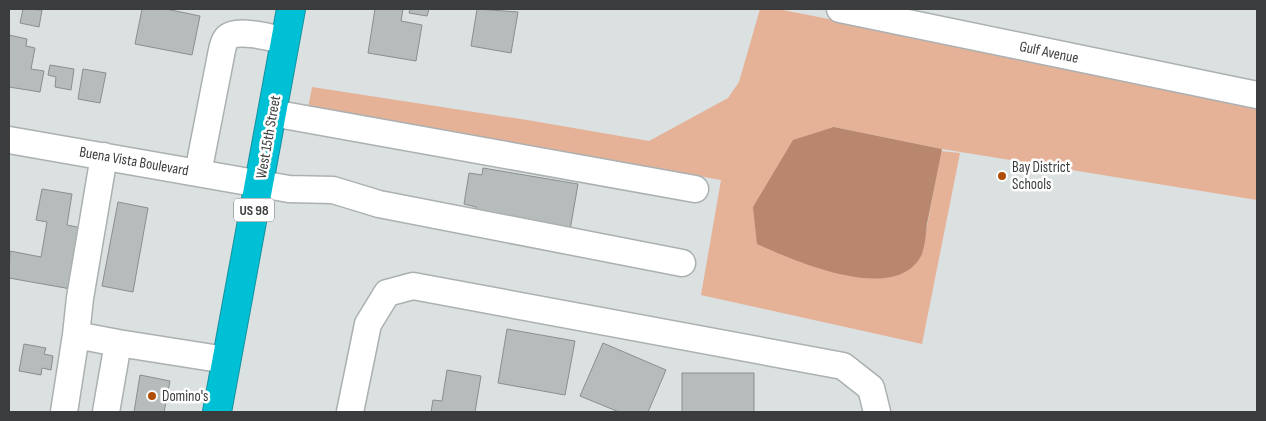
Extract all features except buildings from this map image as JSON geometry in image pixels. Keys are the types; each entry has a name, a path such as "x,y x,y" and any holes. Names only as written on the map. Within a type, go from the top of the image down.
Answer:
{"highway":[{"name":"West 15th Street","path":"217,412 291,9"}],"street":[{"name":"Gulf Avenue","path":"840,9 1257,95"},
{"path":"198,173 226,38 234,34 256,34 286,41"},
{"path":"272,113 695,189"},
{"name":"Buena Vista Boulevard","path":"9,140 289,190 333,190 379,204 682,263"},
{"path":"64,412 80,298 104,156"},
{"path":"350,412 368,324 387,293 413,286 843,366 871,388 877,412"},
{"path":"76,335 226,360"},
{"path":"106,412 118,343"}],"shaded area":[{"path":"760,9 778,9 1257,104 1257,200 942,149 834,127 922,253 941,151 960,153 922,344 701,295 721,180 308,108 312,87 649,141 728,98 739,82"},
{"path":"834,127 942,149 922,254 909,269 891,277 868,278 844,275 794,260 757,244 753,207 793,140"}],"place":[{"name":"Bay District Schools","path":"1002,176"},
{"name":"Domino's","path":"152,396"}]}
